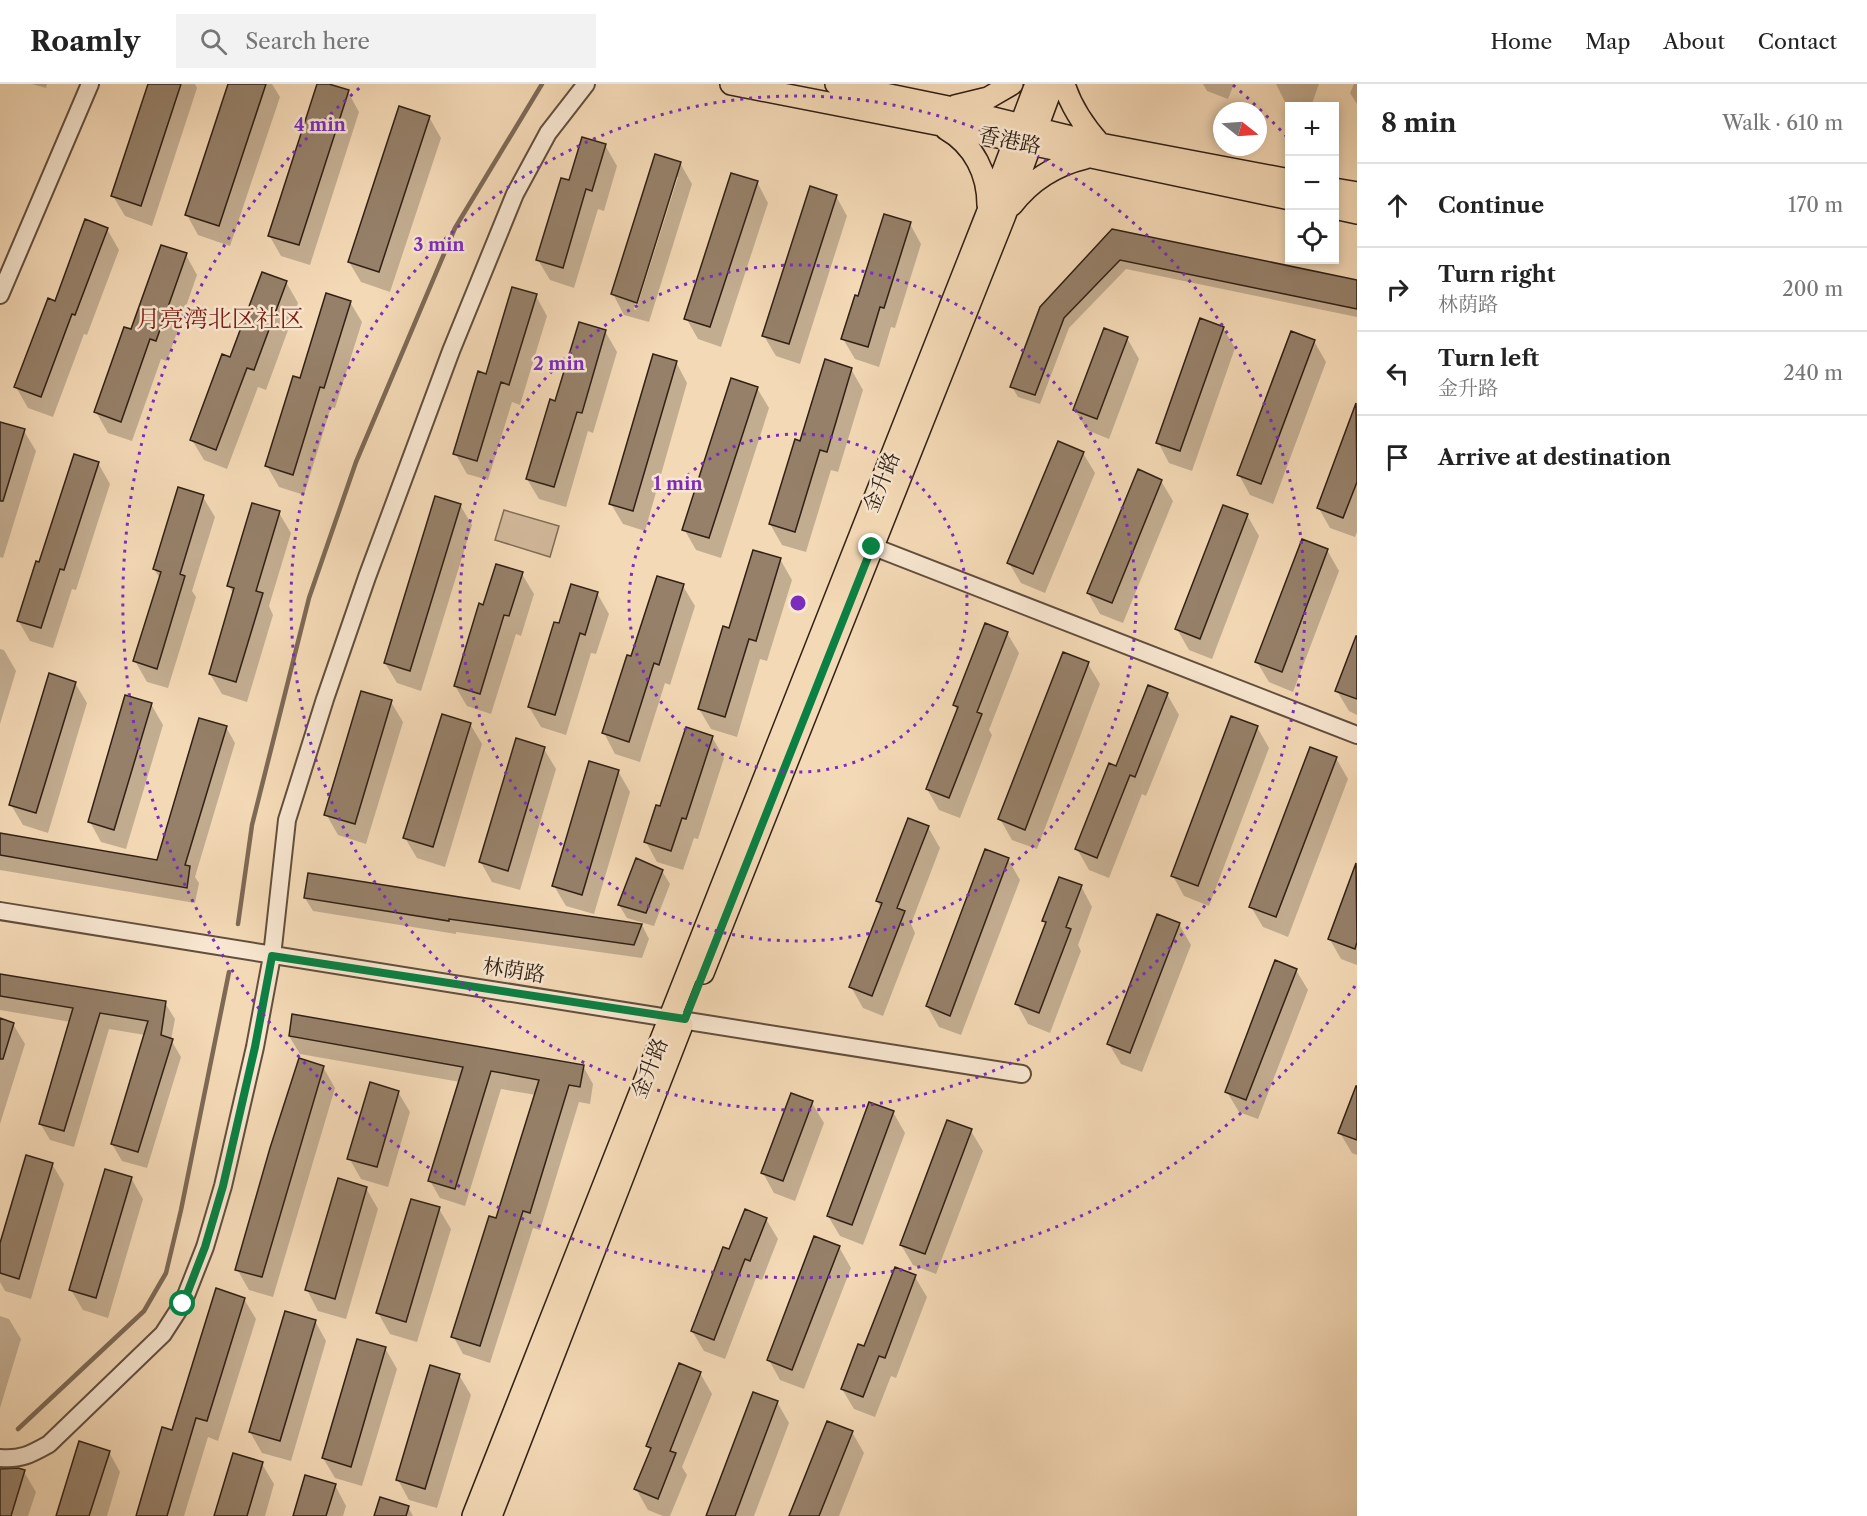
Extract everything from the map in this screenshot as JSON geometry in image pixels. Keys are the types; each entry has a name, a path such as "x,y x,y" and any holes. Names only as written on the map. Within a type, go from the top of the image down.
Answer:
{"main road":[{"name":"香港路","path":"731,84 944,116"},
{"name":"香港路","path":"836,84 944,116 1285,198"},
{"path":"1012,84 988,98 968,104 944,116 953,133 964,143 981,167 997,213 1040,177 1094,151 1065,84"},
{"name":"金升路","path":"473,1516 677,1018 997,213 1025,135 1036,84"},
{"name":"金升路","path":"1025,135 1053,84"},
{"name":"香港路","path":"1094,151 1285,179"},
{"path":"1339,190 1357,193"},
{"path":"1339,209 1357,213"},
{"name":"金升路","path":"491,1516 677,1018"}],"street":[{"path":"0,295 90,84"},
{"path":"0,1458 15,1459 32,1454 49,1444 163,1334 183,1304 205,1247 223,1186 255,1047 272,956 287,820 325,699 367,577 455,340 515,194 548,133 586,84"},
{"path":"865,544 1357,735"},
{"name":"林荫路","path":"0,911 1022,1074"}],"shaded area":[{"path":"504,510 559,526 550,557 495,540"}],"building":[{"path":"148,84 181,84 141,206 111,196"},
{"path":"228,84 266,84 219,226 185,215"},
{"path":"317,84 329,84 349,90 299,245 268,236"},
{"path":"399,106 430,116 379,272 348,262"},
{"path":"582,137 606,144 592,191 586,189 563,268 536,260 561,178 569,180"},
{"path":"655,154 681,162 637,303 611,294"},
{"path":"731,173 758,181 710,327 684,319"},
{"path":"810,186 837,195 789,344 762,336"},
{"path":"884,214 911,222 884,308 880,307 868,347 841,339 855,295 858,296"},
{"path":"85,219 108,228 41,397 14,387 48,298 55,301"},
{"path":"1112,229 1357,280 1357,309 1120,260 1064,318 1035,395 1010,387 1040,307"},
{"path":"161,245 187,253 156,341 150,339 121,422 94,412 124,327 131,329"},
{"path":"262,272 287,281 254,370 247,368 216,450 190,440 222,354 230,357"},
{"path":"512,287 537,294 509,385 501,382 477,461 453,454 478,371 486,374"},
{"path":"326,293 351,301 324,388 320,387 293,475 265,466 293,376 300,378"},
{"path":"1200,318 1224,327 1180,451 1156,443"},
{"path":"579,322 606,330 582,413 577,412 554,487 526,479 550,399 555,401"},
{"path":"1104,328 1128,337 1097,419 1073,410"},
{"path":"1291,331 1315,340 1261,484 1237,475"},
{"path":"653,354 677,361 633,511 609,504"},
{"path":"825,359 852,368 827,452 820,450 795,532 769,524 795,439 800,441"},
{"path":"731,378 758,387 709,538 682,530"},
{"path":"1356,403 1357,482 1343,518 1317,508"},
{"path":"0,422 25,429 3,501 0,501"},
{"path":"1058,441 1084,452 1033,574 1007,563"},
{"path":"74,454 99,462 64,570 60,569 41,628 17,621"},
{"path":"1138,469 1162,480 1112,603 1087,593"},
{"path":"178,487 204,495 180,574 185,576 157,669 133,661 161,572 153,569"},
{"path":"435,496 461,504 410,671 384,663"},
{"path":"252,503 280,511 256,591 263,593 236,682 209,674 234,588 227,586"},
{"path":"1223,505 1248,514 1200,639 1175,629"},
{"path":"1302,539 1328,549 1282,672 1255,662"},
{"path":"753,550 781,558 756,641 749,639 725,717 698,709 723,626 729,628"},
{"path":"496,564 523,572 509,616 504,615 480,694 454,686 479,603 483,605"},
{"path":"657,576 684,584 659,665 654,663 629,742 602,733 627,655 631,656"},
{"path":"571,584 598,592 585,635 580,633 555,715 528,707 554,622 559,623"},
{"path":"985,623 1008,632 977,712 982,714 949,798 926,789 958,707 953,705"},
{"path":"1357,636 1357,699 1335,691"},
{"path":"1063,652 1089,662 1025,830 998,819"},
{"path":"49,673 76,682 36,813 9,805"},
{"path":"1148,685 1168,693 1135,777 1130,775 1097,858 1075,849 1109,763 1116,766"},
{"path":"361,691 392,700 355,824 324,815"},
{"path":"125,695 152,703 114,830 88,822"},
{"path":"442,714 471,723 433,847 403,838"},
{"path":"1231,716 1258,726 1198,886 1171,876"},
{"path":"199,718 227,726 185,865 190,866 187,888 0,855 0,833 157,860"},
{"path":"686,727 713,736 686,819 682,818 671,851 644,842 656,805 660,806"},
{"path":"516,738 545,747 508,871 479,862"},
{"path":"1310,747 1337,757 1276,917 1249,907"},
{"path":"589,761 619,770 582,895 552,886"},
{"path":"908,818 929,826 897,908 905,911 872,996 849,987 882,903 876,901"},
{"path":"985,849 1009,858 950,1016 926,1006"},
{"path":"636,858 663,870 646,913 618,905"},
{"path":"1356,863 1357,942 1355,949 1328,939"},
{"path":"308,873 642,924 634,945 449,919 449,921 304,898"},
{"path":"1059,877 1082,885 1066,927 1071,929 1039,1013 1015,1004 1046,922 1042,921"},
{"path":"1157,914 1180,923 1130,1053 1107,1044"},
{"path":"1275,960 1297,969 1246,1100 1225,1092"},
{"path":"0,974 166,1001 161,1035 173,1039 138,1152 111,1144 148,1021 100,1013 64,1131 39,1124 73,1008 0,996"},
{"path":"292,1014 584,1065 580,1087 569,1085 530,1213 523,1211 480,1346 451,1337 489,1216 496,1218 539,1080 491,1071 455,1189 428,1181 463,1067 289,1036"},
{"path":"0,1018 14,1023 3,1059 0,1059"},
{"path":"299,1058 324,1066 262,1277 235,1270"},
{"path":"370,1082 399,1091 377,1167 347,1159"},
{"path":"1357,1086 1357,1140 1338,1133"},
{"path":"791,1093 813,1101 783,1181 761,1173"},
{"path":"869,1102 894,1111 852,1225 827,1216"},
{"path":"947,1120 972,1129 925,1254 900,1245"},
{"path":"26,1155 53,1163 19,1279 0,1273 0,1243"},
{"path":"105,1169 132,1177 96,1298 69,1290"},
{"path":"338,1178 367,1187 335,1299 305,1290"},
{"path":"411,1199 440,1207 406,1322 376,1313"},
{"path":"745,1209 767,1218 750,1261 745,1259 714,1340 691,1331 723,1247 729,1249"},
{"path":"814,1236 840,1246 792,1370 767,1360"},
{"path":"895,1267 916,1275 885,1358 879,1356 863,1397 841,1389 858,1344 864,1346"},
{"path":"216,1288 245,1298 207,1421 196,1418 167,1516 136,1516 162,1427 172,1430"},
{"path":"285,1311 316,1320 280,1441 249,1432"},
{"path":"357,1339 386,1347 351,1467 322,1458"},
{"path":"679,1363 701,1372 670,1451 676,1453 658,1499 634,1489 651,1448 646,1446"},
{"path":"430,1365 460,1374 425,1489 396,1480"},
{"path":"753,1392 778,1401 735,1516 706,1516"},
{"path":"827,1421 853,1431 819,1516 789,1516"},
{"path":"79,1441 110,1451 89,1516 56,1516"},
{"path":"233,1453 263,1462 247,1516 214,1516"},
{"path":"0,1469 25,1470 11,1516 0,1516"},
{"path":"305,1475 336,1484 326,1516 293,1516"},
{"path":"380,1497 409,1506 406,1516 374,1516"}],"waterway":[{"path":"238,924 252,825 309,598 356,462 455,228 542,84"},
{"path":"18,1429 144,1311 166,1273 229,972"}],"district":[{"name":"月亮湾北区社区","path":"220,318"}],"route":[{"path":"183,1304 205,1247 223,1186 255,1047 272,956 685,1019 872,547"}]}
